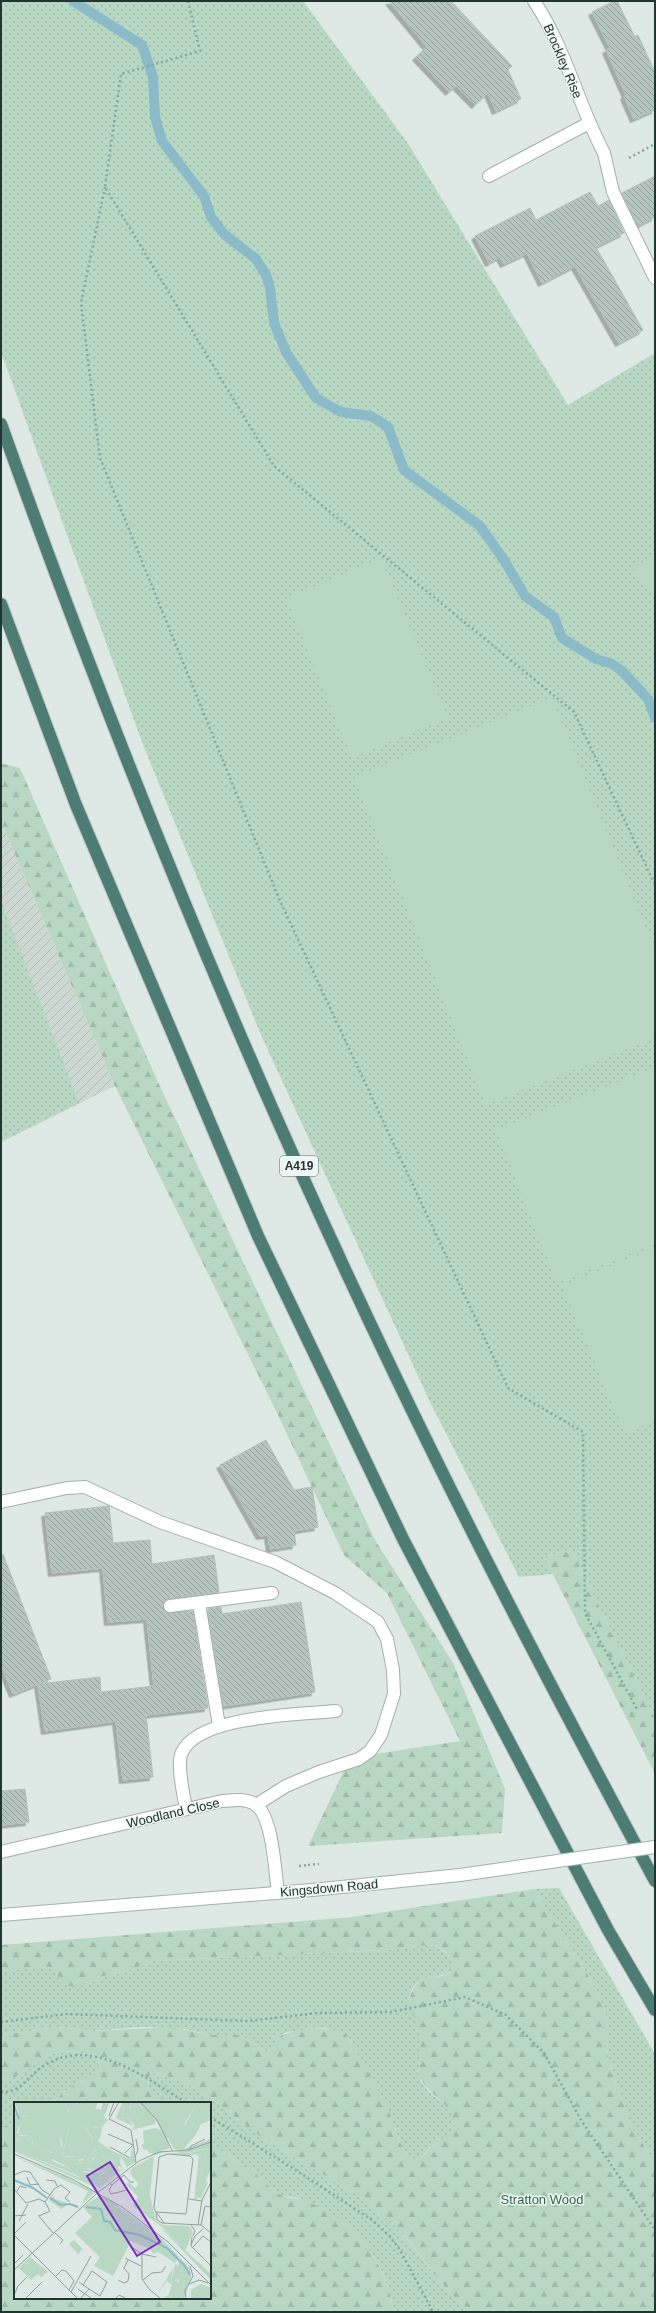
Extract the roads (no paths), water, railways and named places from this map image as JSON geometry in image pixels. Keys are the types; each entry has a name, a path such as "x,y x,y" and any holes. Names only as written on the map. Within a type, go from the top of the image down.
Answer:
{"highway":[{"name":"A419","path":"1,424 44,544 130,769 219,984 318,1210 389,1364 479,1547 655,1882"},
{"path":"1,604 76,805 258,1236 403,1538 608,1930 655,2010"}],"main road":[{"name":"Brockley Rise","path":"534,1 562,57 589,123 604,153 613,192 655,278"},
{"path":"489,176 589,123"},
{"path":"1,1502 67,1488 85,1487 160,1522 275,1562 335,1593 378,1622 387,1639 393,1670 394,1694 381,1735 370,1751 359,1759 319,1772 286,1786 256,1805 266,1820 278,1893"},
{"path":"170,1606 272,1593"},
{"path":"199,1603 219,1726"},
{"path":"186,1810 181,1772 182,1753 194,1737 219,1726 244,1720 336,1711"},
{"name":"Woodland Close","path":"1,1852 228,1801 247,1801 256,1805"},
{"name":"Kingsdown Road","path":"1,1915 278,1893 460,1875 655,1847"}],"waterway":[{"path":"73,1 142,45 153,77 155,117 162,141 204,196 211,217 224,234 256,259 266,275 270,288 274,323 286,352 316,398 341,412 371,416 388,427 404,470 480,526 504,560 525,596 554,617 562,638 596,659 612,664 622,671 648,699 655,718"}],"park label":[{"name":"Stratton Wood","path":"542,2199"}]}
